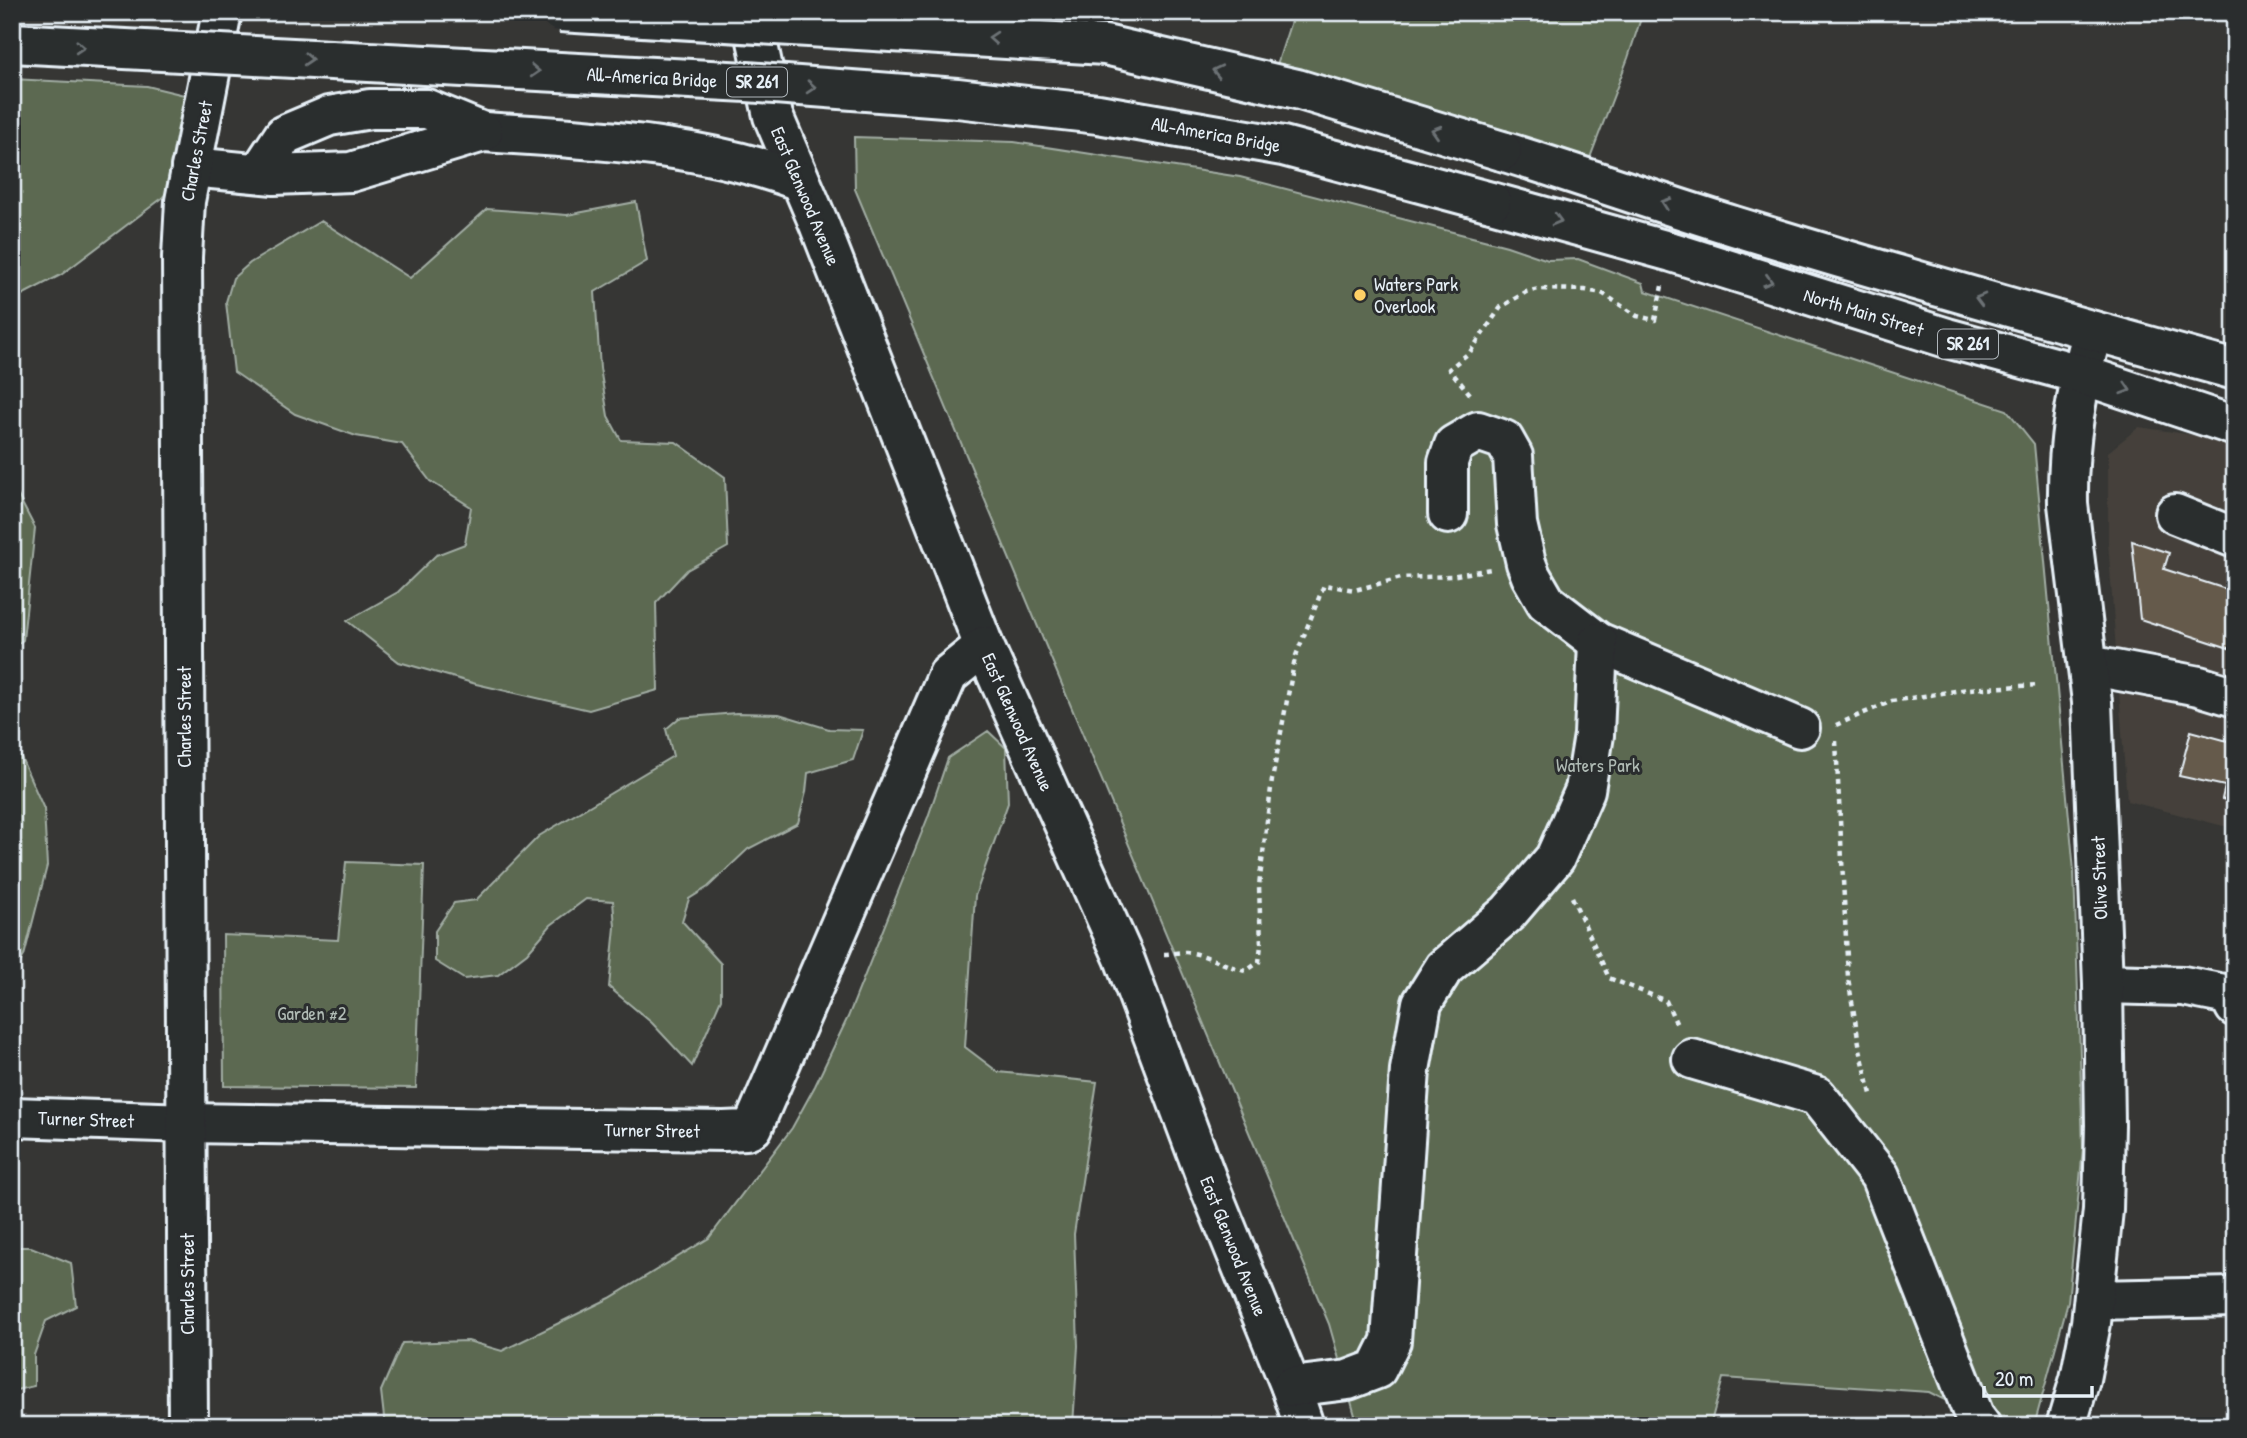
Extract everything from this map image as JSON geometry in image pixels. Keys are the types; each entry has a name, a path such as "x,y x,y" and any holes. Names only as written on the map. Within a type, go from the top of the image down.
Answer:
{"street":[{"name":"Charles Street","path":"188,1426 182,257 185,201 222,12"},
{"name":"SR 261","path":"559,12 1105,45 1297,89 1959,294 2235,370"},
{"name":"East Glenwood Avenue","path":"751,12 772,116 984,646 1124,958 1210,1188 1291,1387 1304,1426"},
{"name":"All-America Bridge","path":"12,43 747,82 957,98 1098,114 1283,146 1491,202"},
{"path":"259,173 284,135 329,116 370,109 427,109 483,132 640,144 760,166 800,181"},
{"path":"191,167 259,173 351,172 483,132"},
{"name":"North Main Street","path":"1491,202 1672,252 1947,338 2080,374 2235,426"},
{"path":"2025,360 2036,314"},
{"name":"Olive Street","path":"2066,1426 2080,1379 2094,1300 2103,1210 2103,984 2092,702 2068,495 2080,374 2093,331"},
{"path":"1448,514 1448,462 1454,445 1478,431 1504,440 1513,456 1517,524 1526,563 1546,602 1598,642 1800,728"},
{"path":"2175,514 2235,538"},
{"path":"1291,1387 1348,1380 1377,1369 1391,1341 1410,1070 1422,1003 1444,968 1508,913 1555,858 1585,790 1594,735 1598,642"},
{"name":"Turner Street","path":"12,1117 188,1123 724,1131 753,1127 948,675 984,646"},
{"path":"2088,665 2199,686 2235,697"},
{"path":"2103,984 2183,986 2229,995 2235,1007"},
{"path":"1692,1059 1817,1096 1880,1176 1937,1324 1975,1418 1981,1426"},
{"path":"2094,1300 2235,1297"}],"path":[{"path":"1478,431 1476,401 1448,369 1470,352 1501,307 1526,292 1539,289 1585,290 1602,293 1637,316 1655,320"},
{"path":"1124,958 1187,952 1246,971 1259,962 1259,886 1272,780 1295,658 1324,585 1355,590 1401,578 1451,576 1526,563"},
{"path":"1871,1094 1847,978 1836,723 1892,701 1968,689 2039,685"},
{"path":"1555,858 1609,978 1666,1001 1692,1059"}],"shaded area":[{"path":"2139,427 2200,436 2235,446 2235,829 2127,801 2108,541 2108,452"}],"green space":[{"path":"1294,12 1643,12 1583,176 1271,83"},
{"path":"12,79 147,86 205,100 191,167 161,199 61,275 12,300"},
{"name":"Waters Park","path":"854,137 1014,142 1240,177 1507,246 1548,260 1578,259 1643,283 1645,291 2007,410 2034,444 2074,871 2083,1148 2068,1302 2034,1426 1997,1426 1929,1392 1723,1378 1710,1426 1358,1426 1329,1324 855,189"},
{"path":"636,202 647,261 595,292 600,368 608,416 621,440 676,442 725,477 728,547 687,570 656,603 658,690 589,710 476,684 399,662 347,621 398,592 436,555 465,544 471,507 430,481 402,444 356,436 295,414 234,372 226,302 233,278 250,263 321,221 410,278 487,209 567,215"},
{"path":"12,484 35,528 23,640 12,648"},
{"path":"736,713 779,714 829,729 863,730 853,760 808,773 798,823 748,849 708,887 689,899 682,921 721,964 721,999 692,1066 652,1023 609,987 615,927 613,901 586,899 551,925 527,953 498,975 464,979 435,961 435,931 454,903 476,900 539,836 673,756 666,729 679,718"},
{"path":"12,730 19,753 44,809 47,866 24,956 12,974"},
{"path":"988,731 1006,748 1008,803 975,896 965,1047 998,1072 1097,1082 1074,1234 1078,1346 1073,1426 385,1426 381,1391 402,1343 468,1341 502,1351 610,1298 709,1238 792,1128 815,1086 848,1017 928,817 948,758"},
{"name":"Garden #2","path":"346,862 424,865 416,1088 224,1086 223,935 338,940"},
{"path":"12,1247 31,1247 71,1263 76,1306 46,1321 34,1355 34,1386 12,1391"}],"building":[{"path":"2132,541 2169,553 2164,569 2235,592 2235,650 2140,619"},
{"path":"2191,731 2235,743 2235,803 2222,799 2225,786 2179,776"}],"place":[{"name":"Waters Park Overlook","path":"1360,295"}]}
